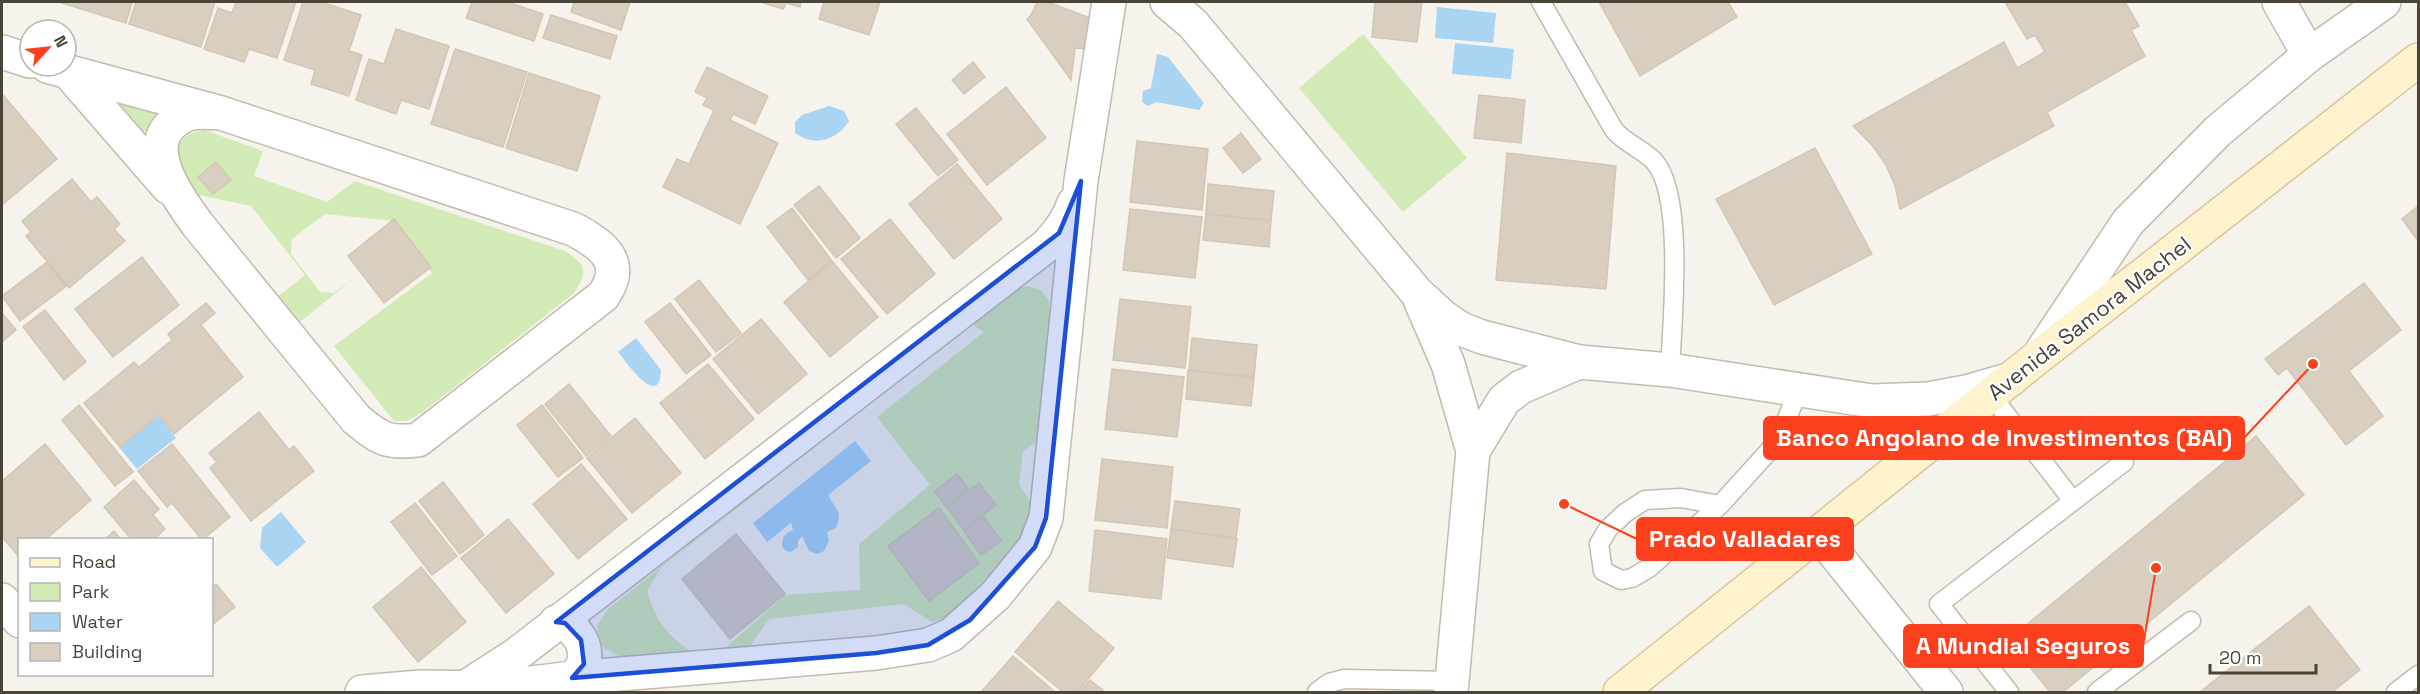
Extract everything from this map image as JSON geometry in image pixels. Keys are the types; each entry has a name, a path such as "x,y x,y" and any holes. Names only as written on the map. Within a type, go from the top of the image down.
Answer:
{"main road":[{"name":"Avenida Samora Machel","path":"1620,693 2038,357 2418,60"}],"street":[{"path":"362,693 421,687 526,685 572,678 876,652 928,645 951,635 995,596 1035,547 1046,518 1081,181 1109,2"},
{"path":"1167,2 1192,24 1417,293 1442,316 1461,329 1482,337 1579,362 1670,370 1872,401 1928,399 2001,387"},
{"path":"2279,2 2309,55"},
{"path":"2038,357 2128,222 2218,131 2309,55 2384,2"},
{"path":"2,52 18,57"},
{"path":"66,78 181,202 356,419 379,438 400,442 418,440 603,296 613,276 611,260 604,249 573,229 221,113 78,74"},
{"path":"181,202 162,163 163,140 168,128 179,118 192,113 221,113"},
{"path":"466,687 517,654 1046,246 1059,233 1069,217 1081,181"},
{"path":"1015,270 1028,268 1051,276 1065,292 1069,305"},
{"path":"1417,293 1448,364 1473,452 1452,687"},
{"path":"1473,452 1504,400 1521,387 1579,362"},
{"path":"1819,534 1946,693"},
{"path":"2,600 18,619"},
{"path":"556,622 565,623 581,640 584,664 572,678"},
{"path":"517,654 510,668 511,672 516,681 526,685"}],"lane":[{"path":"1541,2 1614,130 1622,139 1655,162 1668,190 1672,222 1673,281 1670,370"},
{"path":"2001,387 2073,501"},
{"path":"1720,505 1681,498 1645,500 1625,513 1608,529 1599,544 1603,571 1621,580 1632,578 1649,568 1720,505 1778,441 1798,391"},
{"path":"2009,693 1939,604 2124,462"},
{"path":"2097,693 2191,621"},
{"path":"2396,693 2418,675"},
{"path":"1327,690 1344,679 1400,679 1452,687"},
{"path":"1382,693 1400,679"}],"highlighted area":[{"path":"1081,181 1046,518 1035,547 970,620 928,645 876,653 572,678 584,664 581,640 565,623 556,622 1059,233"}],"green space":[{"path":"1363,34 1467,158 1403,212 1299,88"},
{"path":"103,87 161,107 161,117 150,131 140,133"},
{"path":"204,130 263,151 254,176 327,202 355,181 565,251 581,265 582,279 574,293 423,412 407,421 394,421 334,346 432,273 393,221 325,214 292,239 291,254 320,292 334,293 359,274 300,322 277,297 305,275 251,206 194,194 183,174 177,155 178,147 182,140 191,134"},
{"path":"1029,286 1041,290 1049,301 1050,322 1039,440 1023,451 1019,484 1031,503 1022,539 950,617 932,622 904,604 769,619 748,649 723,650 785,595 860,590 859,544 930,485 877,417 984,332 971,324 661,568 647,591 654,612 677,641 694,654 622,658 604,648 597,626 606,611 1010,289"}],"water":[{"path":"1437,7 1496,13 1493,43 1435,38"},
{"path":"1455,43 1514,49 1511,79 1452,74"},
{"path":"1157,54 1168,57 1204,103 1199,110 1156,102 1148,106 1142,102 1143,91 1151,88"},
{"path":"829,106 844,111 849,121 838,133 817,141 795,133 795,122 802,115"},
{"path":"636,338 661,370 659,381 655,386 642,380 618,352"},
{"path":"159,416 176,438 137,469 119,447"},
{"path":"855,441 871,461 828,495 839,518 836,528 827,532 829,541 824,551 817,554 809,551 802,536 798,541 798,547 791,552 786,551 782,547 782,541 786,534 793,530 791,523 767,542 753,523"},
{"path":"281,512 306,542 277,567 260,548 262,528"}],"building":[{"path":"59,2 132,2 126,23"},
{"path":"136,2 215,2 201,47 129,24"},
{"path":"236,2 296,2 277,58 249,49 244,62 204,49 218,8 232,13"},
{"path":"303,2 321,2 361,15 349,51 362,55 349,96 311,84 315,70 284,60"},
{"path":"472,2 507,2 543,14 534,41 466,18"},
{"path":"574,2 630,2 621,30 571,12"},
{"path":"760,2 801,2 800,7 786,3 783,9"},
{"path":"824,2 880,2 869,35 819,19"},
{"path":"1037,2 1048,2 1090,18 1086,49 1075,48 1071,80 1027,19"},
{"path":"1375,2 1422,2 1417,42 1372,37"},
{"path":"1599,2 1728,2 1737,17 1640,76"},
{"path":"2005,2 2125,2 2139,26 2131,30 2145,56 2047,112 2054,126 1900,209 1895,186 1886,165 1872,145 1853,126 2004,42 2017,68 2045,52 2035,35 2027,39"},
{"path":"551,15 617,36 610,59 543,38"},
{"path":"396,29 449,46 429,109 401,100 396,114 356,100 369,59 384,64"},
{"path":"455,49 527,72 503,147 431,124"},
{"path":"973,62 985,77 964,94 952,80"},
{"path":"707,67 768,96 755,124 733,114 730,120 778,143 740,224 663,187 677,159 689,164 714,110 703,105 707,98 695,92"},
{"path":"529,73 600,96 577,171 506,148"},
{"path":"1006,87 1046,138 987,185 947,134"},
{"path":"1479,95 1525,100 1521,143 1474,138"},
{"path":"2,96 57,159 2,205"},
{"path":"916,108 958,160 938,176 896,124"},
{"path":"1241,133 1261,159 1243,173 1223,148"},
{"path":"1137,141 1208,149 1202,210 1130,202"},
{"path":"1815,148 1872,254 1774,305 1716,199"},
{"path":"1507,153 1616,166 1606,289 1496,280"},
{"path":"216,162 231,180 213,194 198,177"},
{"path":"957,164 1002,219 954,259 909,204"},
{"path":"72,179 91,202 97,197 120,224 114,229 125,241 69,288 26,236 31,232 22,221"},
{"path":"1208,184 1274,191 1271,220 1206,214"},
{"path":"819,186 860,238 836,258 794,205"},
{"path":"2418,206 2418,241 2402,219"},
{"path":"792,208 832,261 808,280 767,227"},
{"path":"1130,209 1202,217 1195,278 1123,270"},
{"path":"1206,214 1271,221 1269,247 1203,240"},
{"path":"394,219 431,267 384,303 348,256"},
{"path":"890,219 935,274 887,314 841,259"},
{"path":"142,257 179,305 113,357 75,309"},
{"path":"832,261 878,317 830,357 784,302"},
{"path":"47,262 66,286 20,321 2,296"},
{"path":"699,280 741,333 716,352 675,299"},
{"path":"2364,283 2401,330 2349,371 2383,416 2346,445 2287,368 2278,375 2265,359"},
{"path":"1120,299 1191,307 1185,368 1113,360"},
{"path":"206,303 215,313 201,325 243,377 174,434 159,415 120,447 84,403 134,362 139,367 172,340 168,334"},
{"path":"670,303 711,355 686,374 645,322"},
{"path":"45,310 86,362 64,380 23,327"},
{"path":"2,313 16,330 2,342"},
{"path":"761,319 807,374 758,414 713,359"},
{"path":"1192,338 1257,345 1254,377 1189,370"},
{"path":"708,364 754,419 705,459 660,403"},
{"path":"1112,369 1184,377 1177,437 1105,429"},
{"path":"1188,370 1254,378 1251,406 1186,399"},
{"path":"569,384 611,436 586,456 545,404"},
{"path":"79,405 133,472 115,486 62,420"},
{"path":"542,405 583,458 558,477 517,425"},
{"path":"259,412 289,450 294,446 314,471 251,521 210,468 217,462 209,453"},
{"path":"635,418 681,473 632,513 587,458"},
{"path":"2256,436 2304,495 2063,692 2050,692 2008,640"},
{"path":"45,444 91,500 47,538 18,538 18,556 2,537 2,481"},
{"path":"172,444 230,517 204,538 200,538 172,503 167,507 138,471"},
{"path":"1102,459 1173,467 1167,528 1095,520"},
{"path":"581,464 627,519 578,559 533,504"},
{"path":"957,474 968,489 945,506 935,491"},
{"path":"134,480 159,509 153,515 165,529 155,538 130,538 104,507"},
{"path":"443,482 484,535 460,554 419,501"},
{"path":"979,483 996,505 964,530 947,507"},
{"path":"1175,501 1240,509 1236,538 1171,529"},
{"path":"415,503 457,556 432,575 391,522"},
{"path":"939,508 979,563 929,601 888,546"},
{"path":"984,517 1001,541 981,555 964,531"},
{"path":"508,519 554,574 506,613 461,558"},
{"path":"1171,529 1237,539 1233,567 1167,558"},
{"path":"1095,530 1167,539 1161,599 1089,591"},
{"path":"114,531 119,538 106,538"},
{"path":"736,534 785,594 730,639 682,579"},
{"path":"421,567 466,622 418,662 373,607"},
{"path":"216,584 235,607 213,624 213,587"},
{"path":"1058,601 1114,648 1077,692 1063,692 1015,652"},
{"path":"2309,606 2360,670 2332,692 2200,692"},
{"path":"1013,656 1055,692 981,692"},
{"path":"1090,680 1105,692 1079,692"}],"place":[{"name":"Banco Angolano de Investimentos (BAI)","path":"2313,364"},
{"name":"Prado Valladares","path":"1564,504"},
{"name":"A Mundial Seguros","path":"2156,568"}]}
